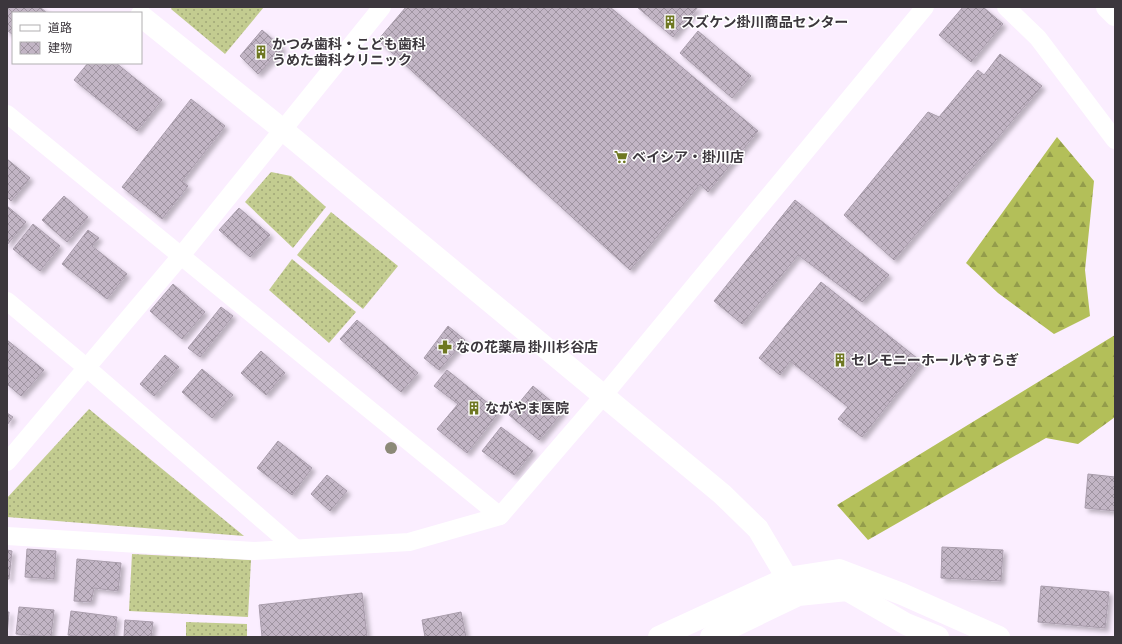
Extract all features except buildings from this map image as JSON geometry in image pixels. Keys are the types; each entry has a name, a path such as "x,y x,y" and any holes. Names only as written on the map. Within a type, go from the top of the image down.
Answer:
{"main road":[{"path":"1107,7 1115,15"},
{"path":"142,17 283,130 722,494 758,529 787,578"},
{"path":"659,637 787,578 838,570 902,594 999,637"},
{"path":"712,637 798,595 847,590 906,624 938,637"}],"street":[{"path":"7,462 180,257 382,7"},
{"path":"7,536 254,551 409,542 500,516 604,395 925,7"},
{"path":"1006,7 1038,38 1115,140"},
{"path":"7,114 180,257 500,516"},
{"path":"7,301 87,368 295,548"}],"green space":[{"path":"172,7 264,7 225,54 171,9"},
{"path":"1057,137 1094,181 1085,270 1090,316 1054,334 998,293 966,263"},
{"path":"271,172 291,176 326,207 293,248 245,202"},
{"path":"331,212 398,266 363,309 297,255"},
{"path":"292,259 356,312 329,343 269,290"},
{"path":"1115,335 1115,417 1078,444 1046,438 868,540 837,505"},
{"path":"89,409 244,536 7,517 7,498"},
{"path":"132,554 251,560 248,617 129,611"},
{"path":"186,622 247,624 247,637 186,637"}],"place":[{"name":"スズケン掛川商品センター","path":"670,22"},
{"name":"かつみ歯科・こども歯科 うめた歯科クリニック","path":"261,52"},
{"name":"ベイシア・掛川店","path":"621,157"},
{"name":"なの花薬局 掛川杉谷店","path":"445,347"},
{"name":"セレモニーホールやすらぎ","path":"840,360"},
{"name":"ながやま医院","path":"474,408"}]}
